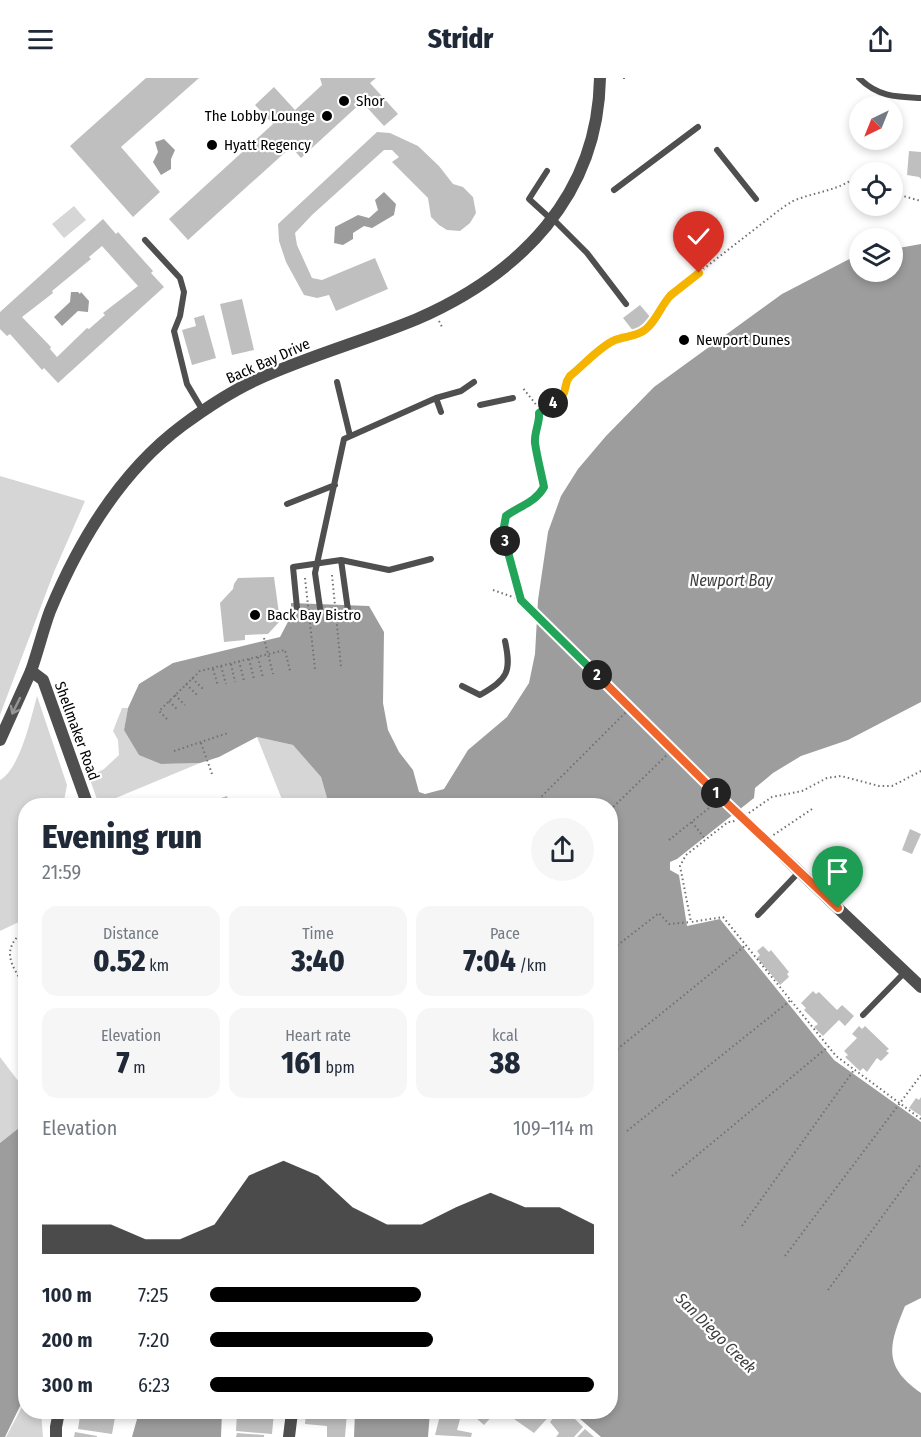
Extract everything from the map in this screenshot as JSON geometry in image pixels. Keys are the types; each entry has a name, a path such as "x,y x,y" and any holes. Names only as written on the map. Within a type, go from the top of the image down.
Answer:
{"street":[{"name":"Back Bay Drive","path":"0,740 31,671 50,612 71,566 99,514 142,463 181,427 223,398 256,380 417,319 457,298 492,275 525,249 553,219 570,195 583,168 591,141 599,98 600,78"},
{"name":"Shellmaker Road","path":"31,671 43,680 85,798"},
{"path":"785,858 921,987"},
{"path":"56,1437 58,1419"},
{"path":"290,1437 291,1419"}],"lane":[{"path":"859,78 877,92 895,97 921,98"},
{"path":"614,190 698,127"},
{"path":"717,150 756,199"},
{"path":"547,171 529,199 587,253 626,304"},
{"path":"145,240 180,278 184,292 180,316 174,331 187,384 203,411"},
{"path":"337,382 350,436"},
{"path":"320,608 315,573 344,439 436,398 461,391 474,382"},
{"path":"436,398 441,411"},
{"path":"480,405 513,398"},
{"path":"286,504 335,485"},
{"path":"297,609 293,567 341,560 390,570 430,559"},
{"path":"341,560 348,610"},
{"path":"462,686 480,695 500,683 510,663 505,641"},
{"path":"758,915 800,872"},
{"path":"863,1014 905,972"}],"path":[{"path":"539,413 564,393 570,376 615,340 630,337 646,329 670,295 778,211 795,200 832,190 849,181"},
{"path":"903,196 921,201"},
{"path":"521,600 503,532 506,516 518,506 534,500 544,487 535,441 538,407 522,387"},
{"path":"332,575 340,667"},
{"path":"306,578 315,669"},
{"path":"493,590 521,600 785,858"},
{"path":"264,638 273,674"},
{"path":"167,719 159,711 200,671 285,650 290,671"},
{"path":"258,657 263,678"},
{"path":"249,659 254,680"},
{"path":"239,661 244,681"},
{"path":"231,663 235,682"},
{"path":"221,666 226,684"},
{"path":"213,668 218,686"},
{"path":"192,678 203,689"},
{"path":"186,684 197,695"},
{"path":"175,695 185,705"},
{"path":"169,701 178,710"},
{"path":"540,798 631,707"},
{"path":"174,752 228,733"},
{"path":"201,742 212,774"},
{"path":"618,802 673,749"},
{"path":"691,922 680,866 686,855 728,822 732,822 772,797 802,791 826,778 841,776 879,786 892,786 921,771"},
{"path":"669,840 714,804"},
{"path":"766,840 812,809"},
{"path":"692,822 705,839"},
{"path":"618,945 659,913 669,924 723,917 828,1047 854,1070 921,1119"},
{"path":"8,941 18,934"},
{"path":"618,1049 746,945"},
{"path":"6,947 7,959 18,978"},
{"path":"627,1131 791,1000"},
{"path":"672,1176 828,1047"},
{"path":"742,1226 854,1070"},
{"path":"785,1256 921,1075"},
{"path":"828,1290 921,1164"}],"shaded area":[{"path":"74,206 86,220 64,238 52,224"},
{"path":"0,476 85,501 54,572 0,715"},
{"path":"37,696 67,785 65,798 18,798 18,922 0,931 0,780 13,765 28,729"},
{"path":"122,708 128,708 124,730 161,764 200,763 116,798 96,798 89,777 104,769 119,755 118,740 113,731"},
{"path":"257,737 293,745 321,777 327,798 281,798"},
{"path":"0,1057 18,1081 18,1129 0,1143"},
{"path":"18,1414 18,1419 42,1419 43,1437 6,1437"}],"water":[{"path":"164,139 175,150 171,159 171,169 161,175 153,162 158,152 155,142"},
{"path":"384,192 396,204 394,215 372,228 364,226 353,233 353,239 343,245 334,243 335,227 358,215 369,218 378,210 375,200"},
{"name":"Newport Bay","path":"921,244 921,702 848,740 801,756 773,773 755,788 754,798 677,859 670,862 670,870 679,875 687,926 720,919 834,1060 921,1122 921,1298 905,1306 895,1332 892,1354 900,1374 921,1393 921,1437 601,1437 580,1419 618,1419 618,798 327,798 321,777 293,745 257,737 219,757 200,763 161,764 139,755 124,730 128,708 139,684 173,663 280,637 291,616 291,603 369,606 384,632 383,703 388,730 399,752 413,770 419,792 425,794 444,789 468,750 507,717 529,683 535,654 538,600 548,532 561,496 578,469 606,436 654,387 782,294 849,259 849,282 903,282 903,247"},
{"path":"71,292 80,294 81,292 89,301 88,312 78,311 62,326 54,317 70,302"},
{"path":"18,1129 18,1410 5,1437 0,1437 0,1143"},
{"path":"137,1419 222,1419 221,1437 132,1437"},
{"path":"355,1419 429,1419 428,1437 354,1437"}],"building":[{"path":"146,78 199,78 121,147 160,192 133,217 70,146"},
{"path":"320,78 376,78 370,83 398,114 384,126 362,102 301,158 291,147 188,240 169,219 273,124 255,105 274,87 295,110 322,85"},
{"path":"377,132 390,133 418,146 439,166 453,184 463,187 473,197 476,213 470,223 460,231 447,230 439,225 431,217 428,198 392,162 399,157 392,150 384,150 295,233 297,245 312,278 322,280 375,258 388,289 336,311 329,295 317,298 304,295 286,262 279,241 278,224"},
{"path":"909,151 921,152 921,179 907,175"},
{"path":"103,219 116,234 118,232 153,271 151,273 164,287 58,383 44,368 42,370 10,334 7,336 0,329 0,312","holes":["102,246 138,286 103,313 105,315 89,329 87,328 57,357 50,349 51,347 22,317 53,293 52,291 91,259 89,257"]},
{"path":"242,299 254,350 232,355 220,304"},
{"path":"640,305 651,318 634,332 623,318"},
{"path":"204,315 216,358 192,365 182,330 196,326 194,318"},
{"path":"274,577 280,621 268,634 245,635 245,640 224,642 220,603 233,589 238,578"},
{"path":"910,829 921,834 912,854 902,850"},
{"path":"763,946 769,952 771,950 789,972 787,974 789,977 780,985 757,958 760,955 757,951"},
{"path":"813,991 816,994 819,992 837,1010 842,1005 854,1016 845,1026 839,1020 823,1036 814,1027 818,1024 804,1010 806,1008 801,1003"},
{"path":"859,1026 862,1029 865,1026 889,1049 886,1051 889,1053 881,1061 877,1058 867,1072 863,1068 860,1071 845,1057 848,1055 844,1051 857,1038 852,1034"},
{"path":"921,1097 921,1116 909,1108 916,1098 919,1100"},
{"path":"80,1419 115,1419 112,1434 78,1429"},
{"path":"237,1419 273,1419 272,1434 236,1431"},
{"path":"305,1419 346,1419 345,1437 327,1437 327,1426 305,1424"},
{"path":"439,1419 460,1419 457,1430 472,1433 471,1437 435,1435"},
{"path":"477,1419 489,1419 484,1425"},
{"path":"514,1419 547,1419 534,1433"},
{"path":"552,1419 575,1419 583,1427 574,1437 556,1437 559,1433 550,1422"},
{"path":"585,1429 594,1437 577,1437"},
{"path":"75,1432 97,1436 97,1437 74,1437"},
{"path":"237,1433 264,1435 264,1437 236,1437"}],"place":[{"name":"Shor","path":"344,101"},
{"name":"The Lobby Lounge","path":"327,116"},
{"name":"Hyatt Regency","path":"212,145"},
{"name":"Newport Dunes","path":"684,340"},
{"name":"Back Bay Bistro","path":"255,615"}],"route":[{"path":"699,273 670,295 646,329 630,337 615,340 570,376 564,393 539,413 535,441 544,487 534,500 518,506 506,516 503,532 521,600 740,816 838,908"}],"water label":[{"name":"San Diego Creek","path":"716,1333"}]}
